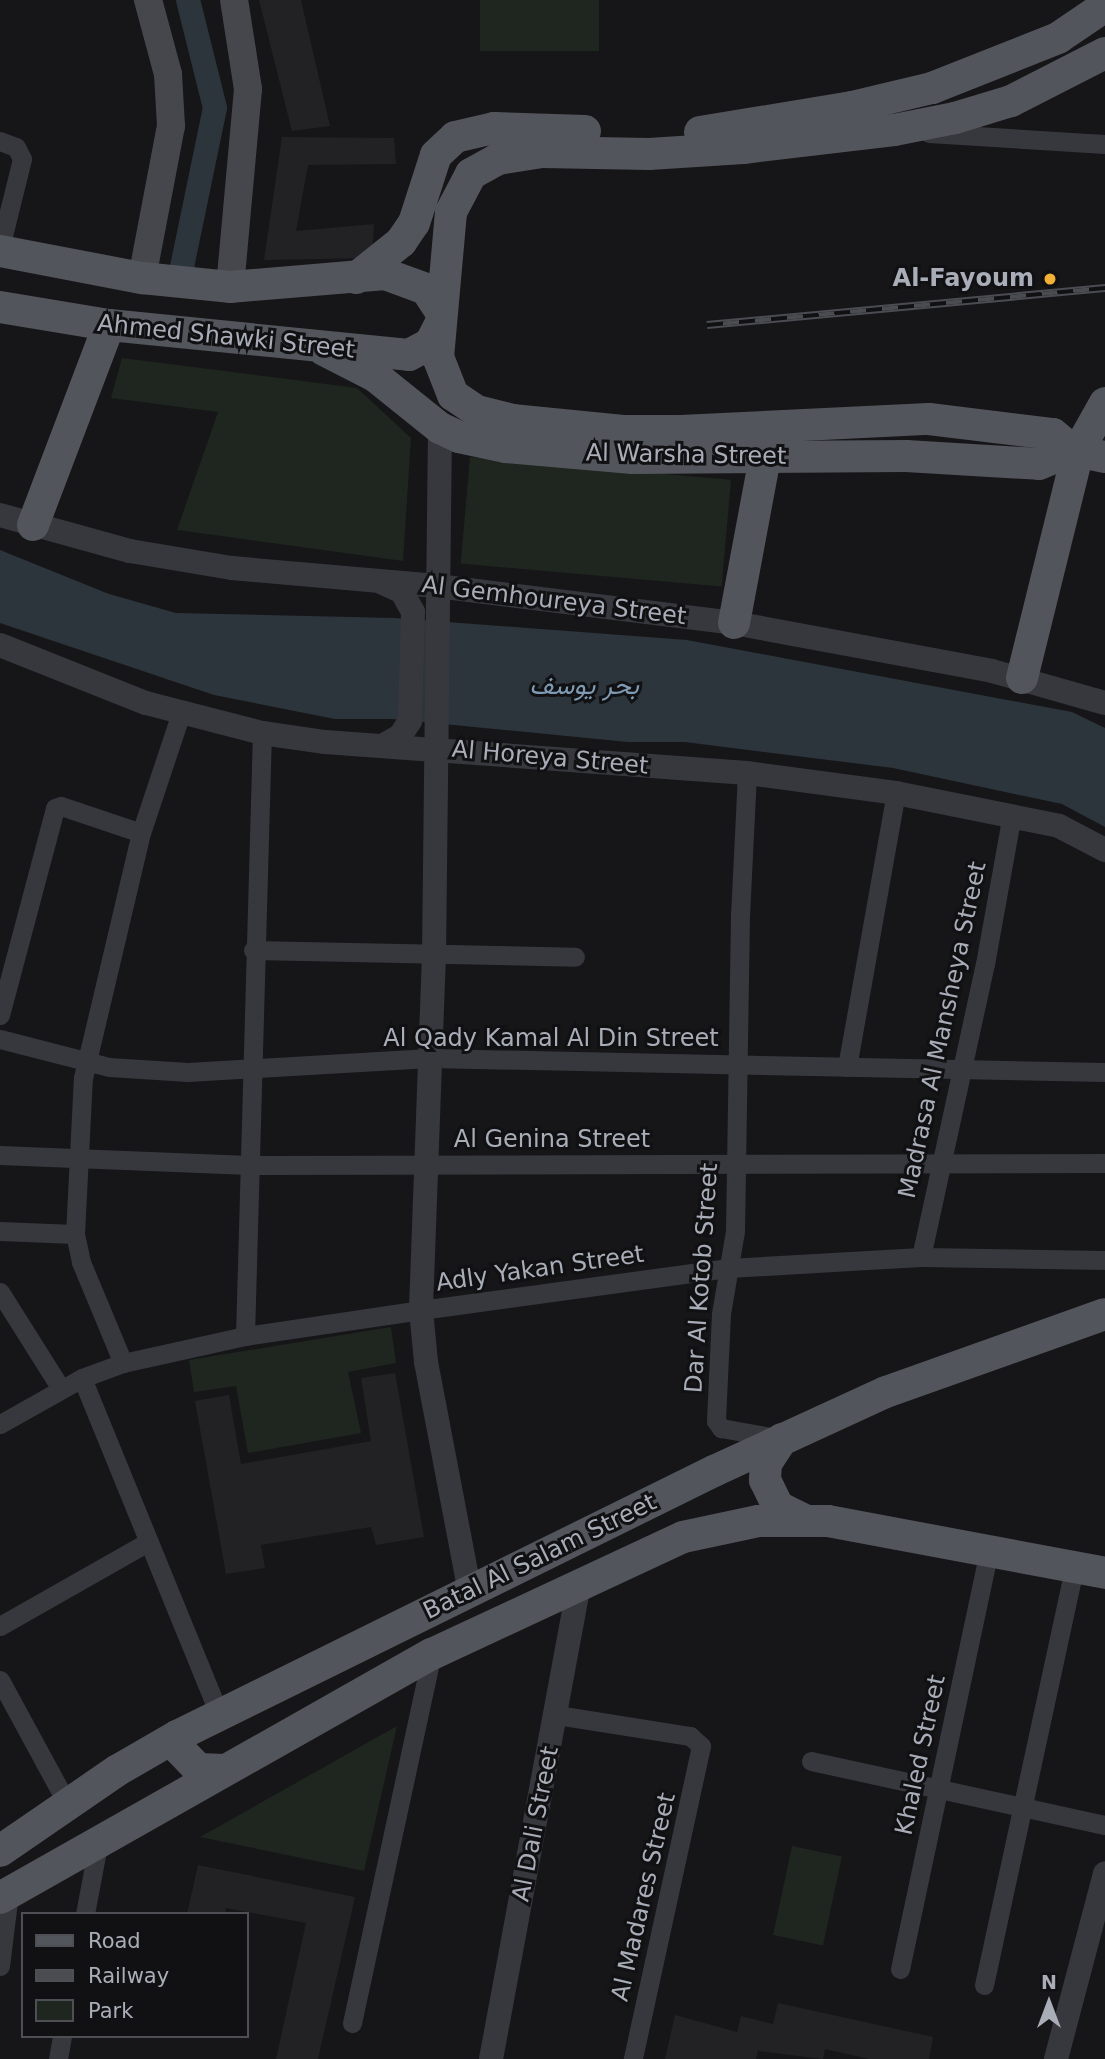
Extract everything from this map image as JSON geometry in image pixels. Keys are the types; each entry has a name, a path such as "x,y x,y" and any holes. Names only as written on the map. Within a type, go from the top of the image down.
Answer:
{"main road":[{"path":"142,278 171,126 168,74 148,0"},
{"path":"230,287 248,89 234,0"},
{"path":"356,278 401,242 414,223 427,172 436,155 455,137 494,128 711,131 852,107 932,88 1013,58 1058,38 1105,6"},
{"path":"455,137 471,174 518,153 696,152 894,130 956,118 1011,101 1105,53"},
{"name":"Al Warsha Street","path":"471,174 452,212 438,357 444,381 465,404 493,417 625,431 929,419 1053,434 1085,453"},
{"name":"Ahmed Shawki Street","path":"0,249 142,278 230,287 385,274 413,282 436,299 440,319 430,344 409,355 324,350 109,325 0,307"},
{"path":"33,525 109,325"},
{"name":"Al Warsha Street","path":"324,350 375,376 440,428 480,443 579,454 765,458 906,456 1039,464 1085,453"},
{"path":"1022,678 1085,453 1105,403"},
{"path":"734,623 765,458"},
{"name":"Batal Al Salam Street","path":"0,1851 118,1770 177,1736 782,1439 935,1373 1105,1314"},
{"path":"782,1439 766,1464 767,1487 778,1507 806,1520"},
{"path":"668,1495 687,1508 690,1523 683,1537"},
{"name":"Batal Al Salam Street","path":"4,1896 99,1839 432,1654 683,1537 758,1521 806,1520 989,1550 1105,1573"},
{"path":"177,1736 179,1749 198,1769 225,1770"},
{"path":"118,1770 143,1773 153,1781 164,1804"}],"street":[{"path":"894,130 1105,144"},
{"path":"0,141 16,147 22,159 0,249"},
{"path":"440,428 434,954 421,1310 426,1362 470,1592"},
{"name":"Al Gemhoureya Street","path":"0,515 181,559 437,586 734,623 1022,678 1105,703"},
{"path":"378,581 402,592 412,611 410,721 400,736 384,746"},
{"name":"Al Horeya Street","path":"0,645 181,713 262,733 384,746 747,773 896,793 1012,814 1059,826 1105,850"},
{"path":"123,1363 80,1262 75,1234 85,1062 141,834 181,713"},
{"path":"245,1336 253,950 262,733"},
{"name":"Dar Al Kotob Street","path":"747,773 735,1164 729,1268 721,1314 717,1424 782,1439"},
{"path":"847,1067 896,793"},
{"path":"0,1016 54,808 61,806 141,834"},
{"name":"Madrasa Al Mansheya Street","path":"920,1257 962,1070 1012,814"},
{"path":"253,950 575,957"},
{"name":"Al Qady Kamal Al Din Street","path":"0,1039 85,1062 188,1072 251,1072 430,1058 1105,1072"},
{"name":"Al Genina Street","path":"0,1155 249,1165 1105,1163"},
{"path":"0,1231 75,1234"},
{"name":"Adly Yakan Street","path":"0,1424 82,1378 123,1363 245,1336 729,1268 920,1257 1105,1260"},
{"path":"0,1292 61,1389"},
{"path":"82,1378 146,1543 219,1714"},
{"path":"0,1626 146,1543"},
{"name":"Khaled Street","path":"900,1969 989,1550"},
{"path":"984,1985 1025,1807 1074,1567"},
{"name":"Al Dali Street","path":"491,2059 557,1715 578,1588"},
{"path":"352,2023 432,1654"},
{"path":"0,1680 68,1805"},
{"name":"Al Madares Street","path":"557,1715 690,1736 701,1746 633,2059"},
{"path":"811,1761 1105,1825"},
{"path":"85,1912 99,1839"},
{"path":"1056,2059 1105,1872"},
{"path":"0,1966 4,1896"},
{"path":"58,2059 62,2038"}],"shaded area":[{"path":"259,0 301,0 330,126 292,131"},
{"path":"282,137 394,138 396,164 308,165 296,231 374,224 372,258 264,260"},
{"path":"395,1373 424,1537 376,1545 371,1527 261,1545 265,1568 226,1574 195,1401 229,1395 241,1464 371,1441 361,1378"},
{"path":"198,1865 355,1897 318,2059 276,2059 306,1923 226,1908 225,1912 187,1912"},
{"path":"778,2003 933,2037 929,2059 869,2059 825,2049 823,2059 758,2051 756,2059 665,2059 675,2015 737,2032 741,2016 773,2024"}],"green space":[{"path":"480,0 599,0 599,51 480,51"},
{"path":"122,358 357,388 411,438 403,561 177,530 218,412 111,398"},
{"path":"470,457 731,480 722,586 461,564"},
{"path":"391,1327 396,1363 348,1372 361,1433 248,1453 236,1386 194,1392 189,1360"},
{"path":"397,1726 364,1871 200,1837"},
{"path":"792,1846 842,1857 823,1946 773,1935"}],"water":[{"name":"بحر يوسف","path":"0,550 109,594 176,613 394,618 687,640 1072,712 1105,728 1105,827 1062,804 893,768 685,742 628,742 392,719 335,719 214,695 0,623"}],"waterway":[{"path":"182,267 215,108 188,0"}],"railway":[{"path":"707,325 1105,288"}],"place":[{"name":"Al-Fayoum","path":"1050,279"}]}
